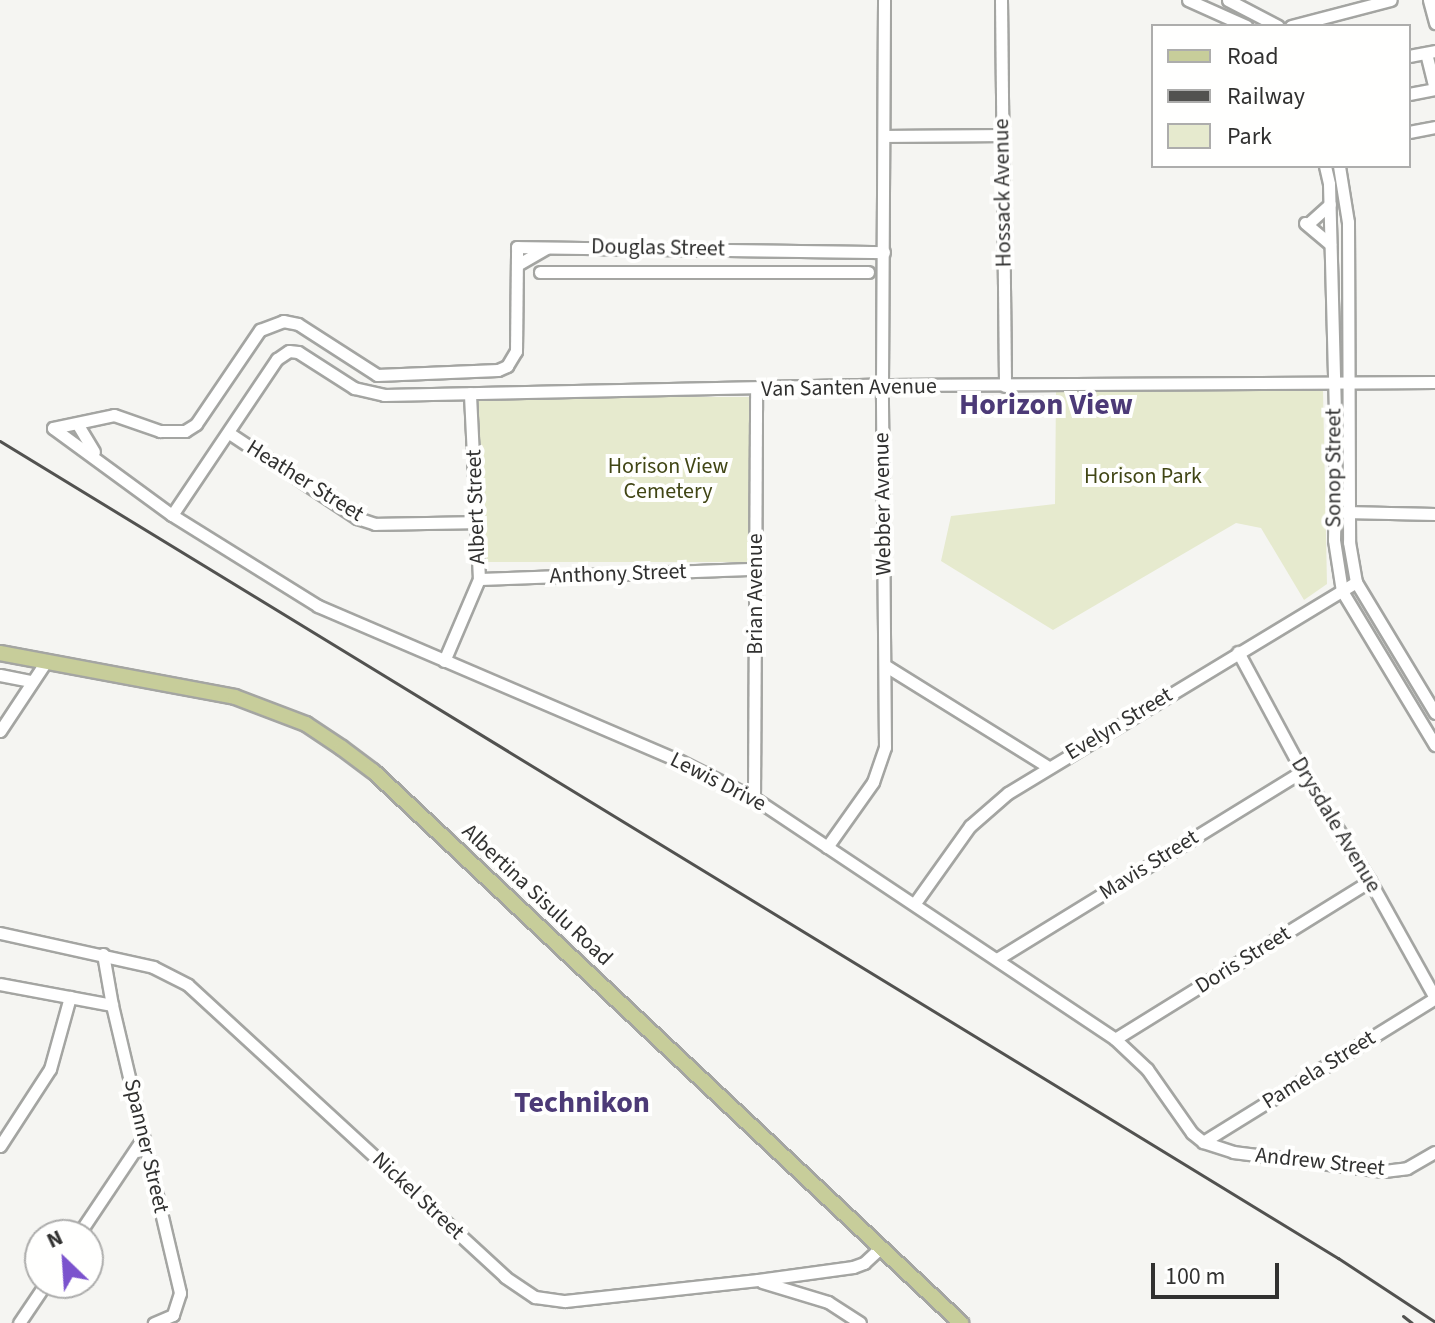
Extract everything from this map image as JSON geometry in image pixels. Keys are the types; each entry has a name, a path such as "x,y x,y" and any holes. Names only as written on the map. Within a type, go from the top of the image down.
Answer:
{"main road":[{"name":"Albertina Sisulu Road","path":"0,653 235,697 306,724 342,748 383,781 961,1323"}],"street":[{"name":"Webber Avenue","path":"827,847 865,796 884,759 884,0"},
{"name":"Hossack Avenue","path":"1001,0 1005,386"},
{"path":"1188,0 1242,24"},
{"path":"1228,0 1274,24"},
{"path":"1310,24 1391,0"},
{"path":"1429,0 1435,23"},
{"path":"1411,56 1431,52 1435,88 1411,94"},
{"path":"1411,132 1435,127"},
{"path":"885,136 1003,135"},
{"name":"Sonop Street","path":"1325,168 1330,204 1334,513 1342,591 1435,745"},
{"name":"Sonop Street","path":"1339,168 1348,231 1349,542 1356,582 1435,713"},
{"path":"1330,204 1307,223 1330,244"},
{"path":"1346,206 1330,222 1348,231"},
{"path":"105,465 78,425 114,415 173,433 191,428 260,330 283,321 298,324 377,375 498,370 507,366 516,351 517,265 550,246"},
{"name":"Douglas Street","path":"517,265 517,247 884,252"},
{"path":"797,272 799,250"},
{"name":"Douglas Street","path":"540,272 868,272"},
{"name":"Van Santen Avenue","path":"229,433 277,359 289,351 298,352 367,393 756,390 882,385 1435,382"},
{"name":"Brian Avenue","path":"754,798 756,390"},
{"name":"Albert Street","path":"444,661 479,579 470,393"},
{"name":"Lewis Drive","path":"78,425 53,428 172,515 318,606 680,761 754,798 1115,1039 1147,1069 1192,1133 1203,1142"},
{"path":"172,515 229,433"},
{"name":"Heather Street","path":"229,433 357,518 375,524 478,522"},
{"path":"1334,513 1435,514"},
{"name":"Anthony Street","path":"479,579 757,569"},
{"name":"Evelyn Street","path":"915,903 979,817 1048,767 1356,582"},
{"name":"Drysdale Avenue","path":"1238,652 1302,771 1370,881 1435,998"},
{"path":"0,731 47,660"},
{"path":"886,666 1048,767"},
{"path":"0,675 32,681"},
{"name":"Mavis Street","path":"997,959 1302,771"},
{"name":"Doris Street","path":"1115,1039 1370,881"},
{"name":"Nickel Street","path":"0,933 153,967 188,985 528,1294 565,1301 758,1280 860,1265 879,1249"},
{"name":"Spanner Street","path":"103,954 112,1005 180,1293 173,1315 154,1323"},
{"path":"0,984 112,1005"},
{"path":"0,1146 50,1069 70,997"},
{"name":"Pamela Street","path":"1203,1142 1435,998"},
{"path":"89,1219 143,1138"},
{"name":"Andrew Street","path":"1203,1142 1233,1152 1384,1171 1407,1168 1435,1152"},
{"path":"758,1280 828,1302 860,1323"},
{"path":"19,1323 35,1299"}],"green space":[{"name":"Horison Park","path":"1056,390 1323,390 1327,584 1304,600 1261,528 1236,523 1053,630 941,561 951,516 1055,504"},
{"name":"Horison View Cemetery","path":"474,397 750,397 750,562 474,562"}],"railway":[{"path":"0,441 1338,1258 1435,1322"},
{"path":"1403,1316 1412,1323"}],"district":[{"name":"Horizon View","path":"1046,405"},
{"name":"Technikon","path":"582,1103"}]}
